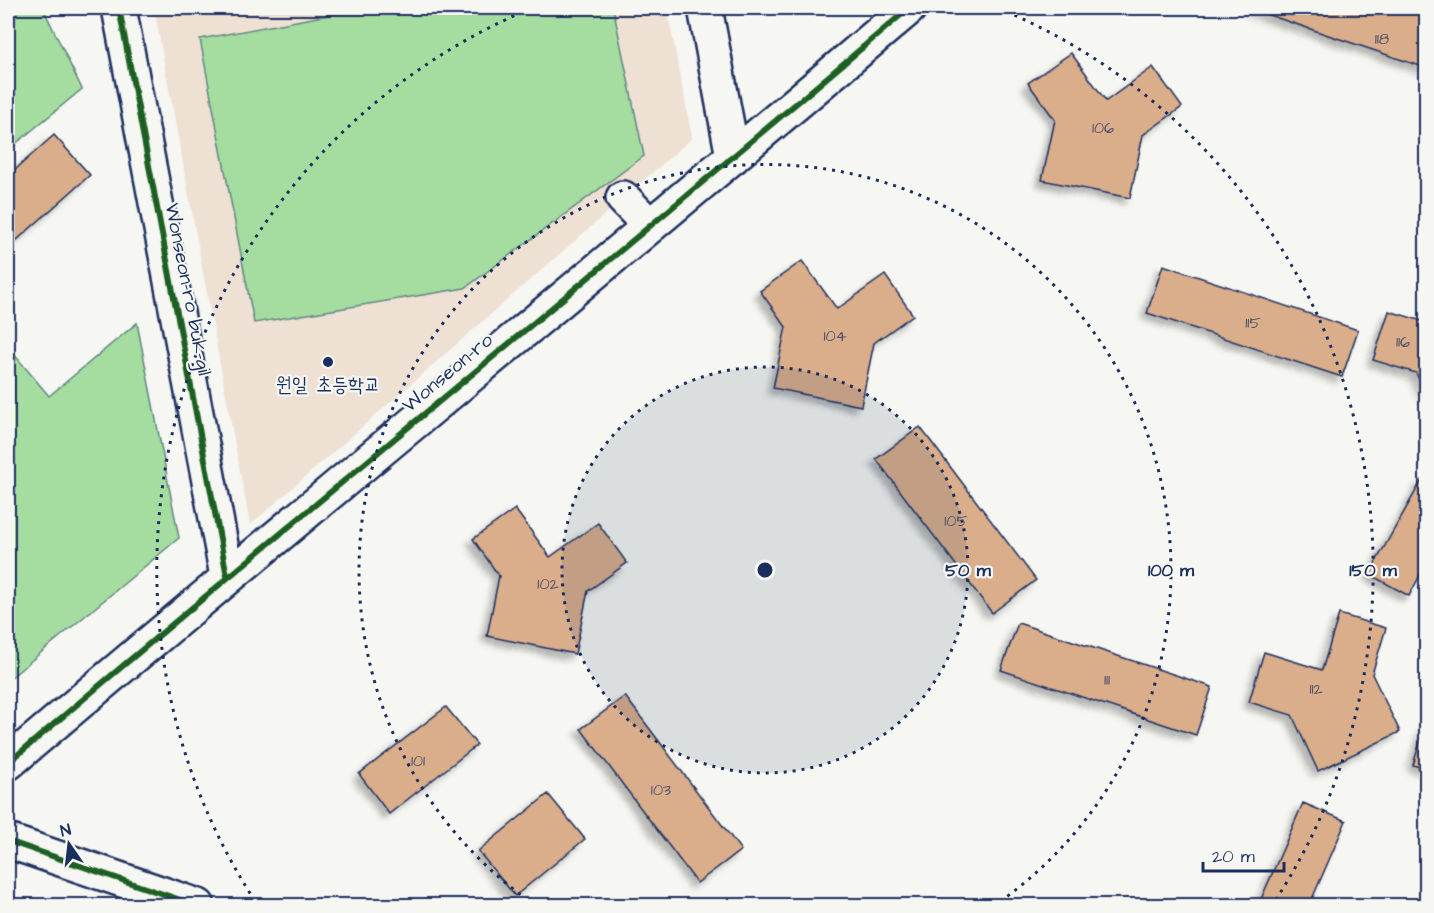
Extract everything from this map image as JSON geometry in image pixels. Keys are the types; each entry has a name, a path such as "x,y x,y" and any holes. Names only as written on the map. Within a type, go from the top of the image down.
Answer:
{"street":[{"name":"Wonseon-ro buk-gil","path":"119,8 227,576"},
{"path":"705,8 733,157"},
{"name":"Wonseon-ro","path":"8,763 227,576 733,157 909,8"},
{"path":"623,198 650,226"},
{"path":"8,841 198,906"}],"shaded area":[{"name":"원일 초등학교","path":"154,8 667,8 692,138 250,525"}],"green space":[{"path":"8,8 43,8 82,89 8,150"},
{"name":"원일 초등학교","path":"366,8 613,8 644,156 465,288 254,323 200,39"},
{"path":"137,323 179,538 8,680 8,347 49,396"}],"building":[{"path":"1248,8 1426,8 1426,68"},
{"path":"1071,53 1106,101 1153,67 1182,107 1143,135 1130,198 1042,180 1055,120 1028,83"},
{"path":"54,135 90,175 8,248 8,176"},
{"path":"802,261 837,309 885,275 913,315 874,343 861,406 773,388 786,327 760,291"},
{"path":"1163,265 1358,330 1342,377 1147,313"},
{"path":"1389,311 1426,322 1426,395 1416,373 1373,360"},
{"path":"920,427 1036,580 992,613 876,459"},
{"path":"1422,480 1426,482 1426,564 1409,596 1369,574"},
{"path":"515,509 550,557 598,523 627,563 588,591 575,654 487,636 499,576 473,539"},
{"path":"1339,614 1386,628 1372,674 1400,732 1318,771 1292,715 1249,702 1264,652 1322,670"},
{"path":"1018,623 1212,687 1196,735 1001,670"},
{"path":"625,696 741,850 697,883 581,729"},
{"path":"446,707 477,745 389,814 359,774"},
{"path":"1426,726 1426,769 1413,765"},
{"path":"548,794 585,839 515,896 478,851"},
{"path":"1303,803 1346,821 1309,906 1258,906"}],"cycle path":[{"path":"119,8 227,576"},
{"path":"8,763 909,8"},
{"path":"8,841 198,906"}],"place":[{"name":"원일 초등학교","path":"328,362"}]}
